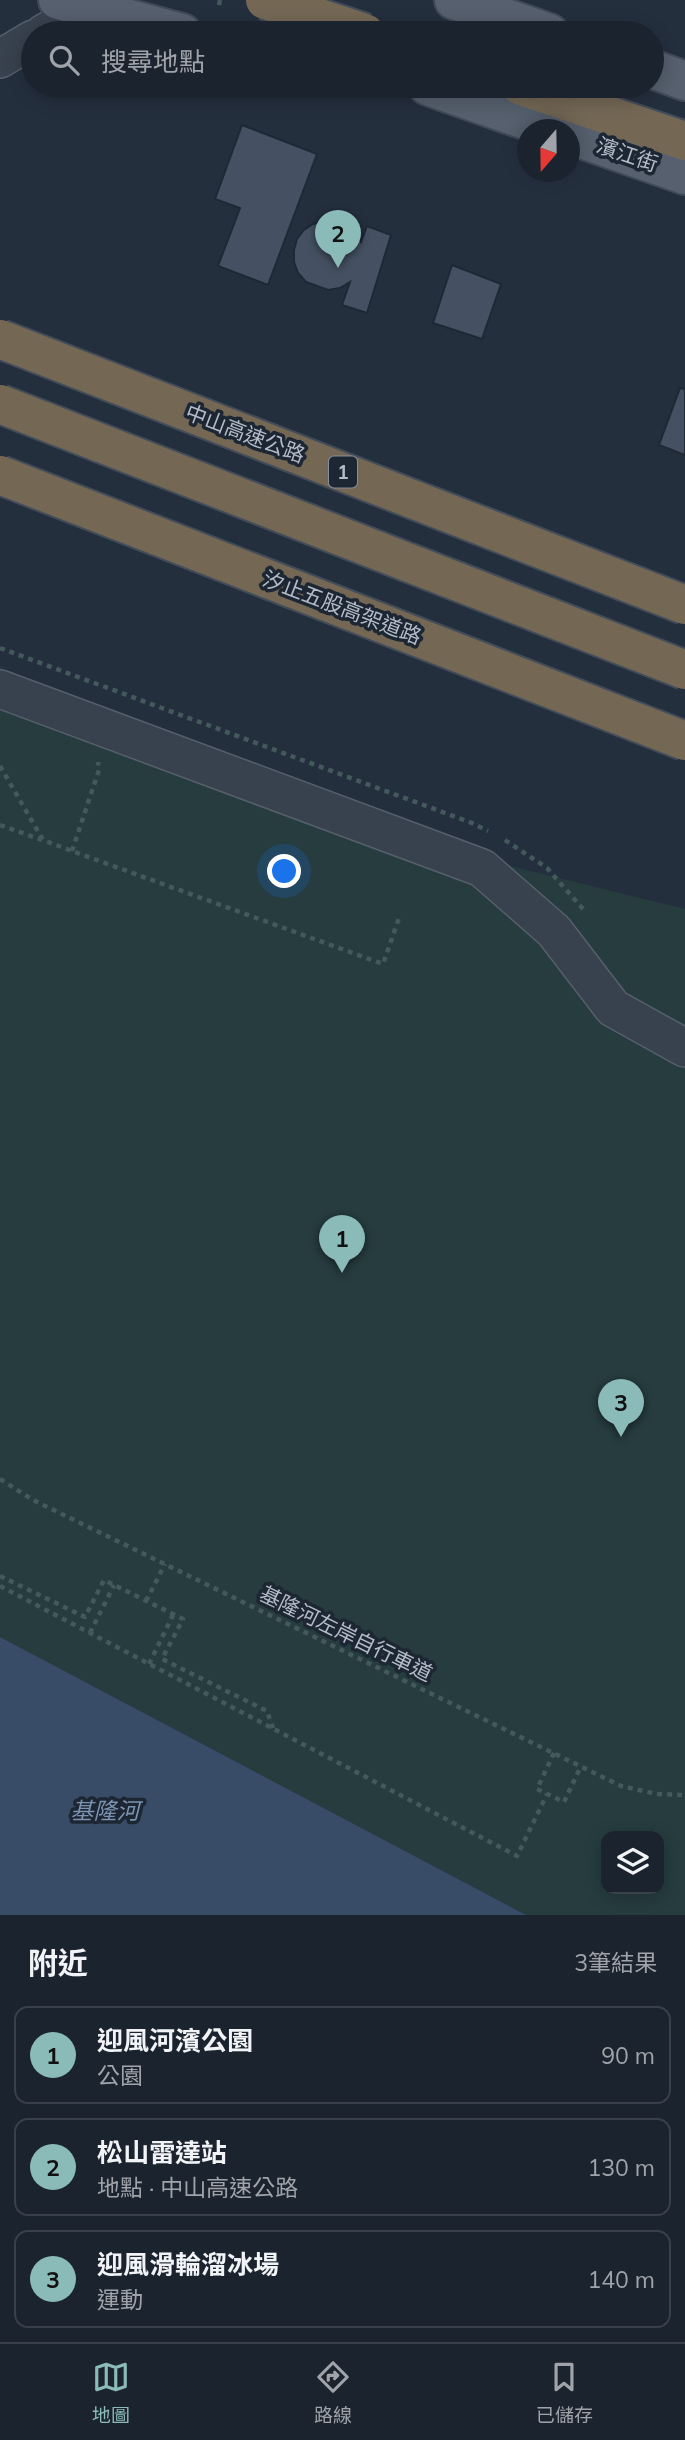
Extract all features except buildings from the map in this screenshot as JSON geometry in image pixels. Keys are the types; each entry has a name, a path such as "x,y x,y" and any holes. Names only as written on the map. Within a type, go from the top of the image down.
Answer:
{"highway":[{"path":"265,0 329,21"},
{"path":"558,98 685,141"},
{"name":"中山高速公路","path":"0,340 685,606"},
{"path":"0,404 685,670"},
{"name":"汐止五股高架道路","path":"0,475 685,741"}],"main road":[{"path":"454,0 514,21"},
{"path":"79,3 141,21"},
{"path":"664,73 685,81"},
{"path":"462,98 522,119"},
{"name":"濱江街","path":"580,139 685,175"}],"lane":[{"path":"330,21 331,0"},
{"path":"58,21 79,3"},
{"path":"0,60 21,47"},
{"path":"0,689 482,868 554,931 613,1008 685,1048"}],"path":[{"path":"72,851 99,770 98,752"},
{"path":"0,766 43,840"},
{"path":"0,825 383,964 399,918"},
{"name":"基隆河左岸自行車道","path":"0,1479 33,1500 621,1786 657,1794 685,1795"},
{"path":"146,1601 165,1564"},
{"path":"0,1576 85,1618 104,1580 183,1619 162,1659 267,1711 273,1729"},
{"path":"90,1633 114,1585"},
{"path":"0,1586 517,1856 547,1794"},
{"path":"149,1664 173,1615"},
{"path":"554,1753 537,1789 547,1794 564,1802 581,1766"}],"green space":[{"path":"0,666 9,676 498,863 685,909 685,1915 526,1915 0,1637"}],"water":[{"name":"基隆河","path":"0,1637 526,1915 0,1915"}],"place":[{"name":"松山雷達站","path":"338,268"},
{"name":"迎風河濱公園","path":"342,1273"},
{"name":"迎風滑輪溜冰場","path":"621,1437"}]}
